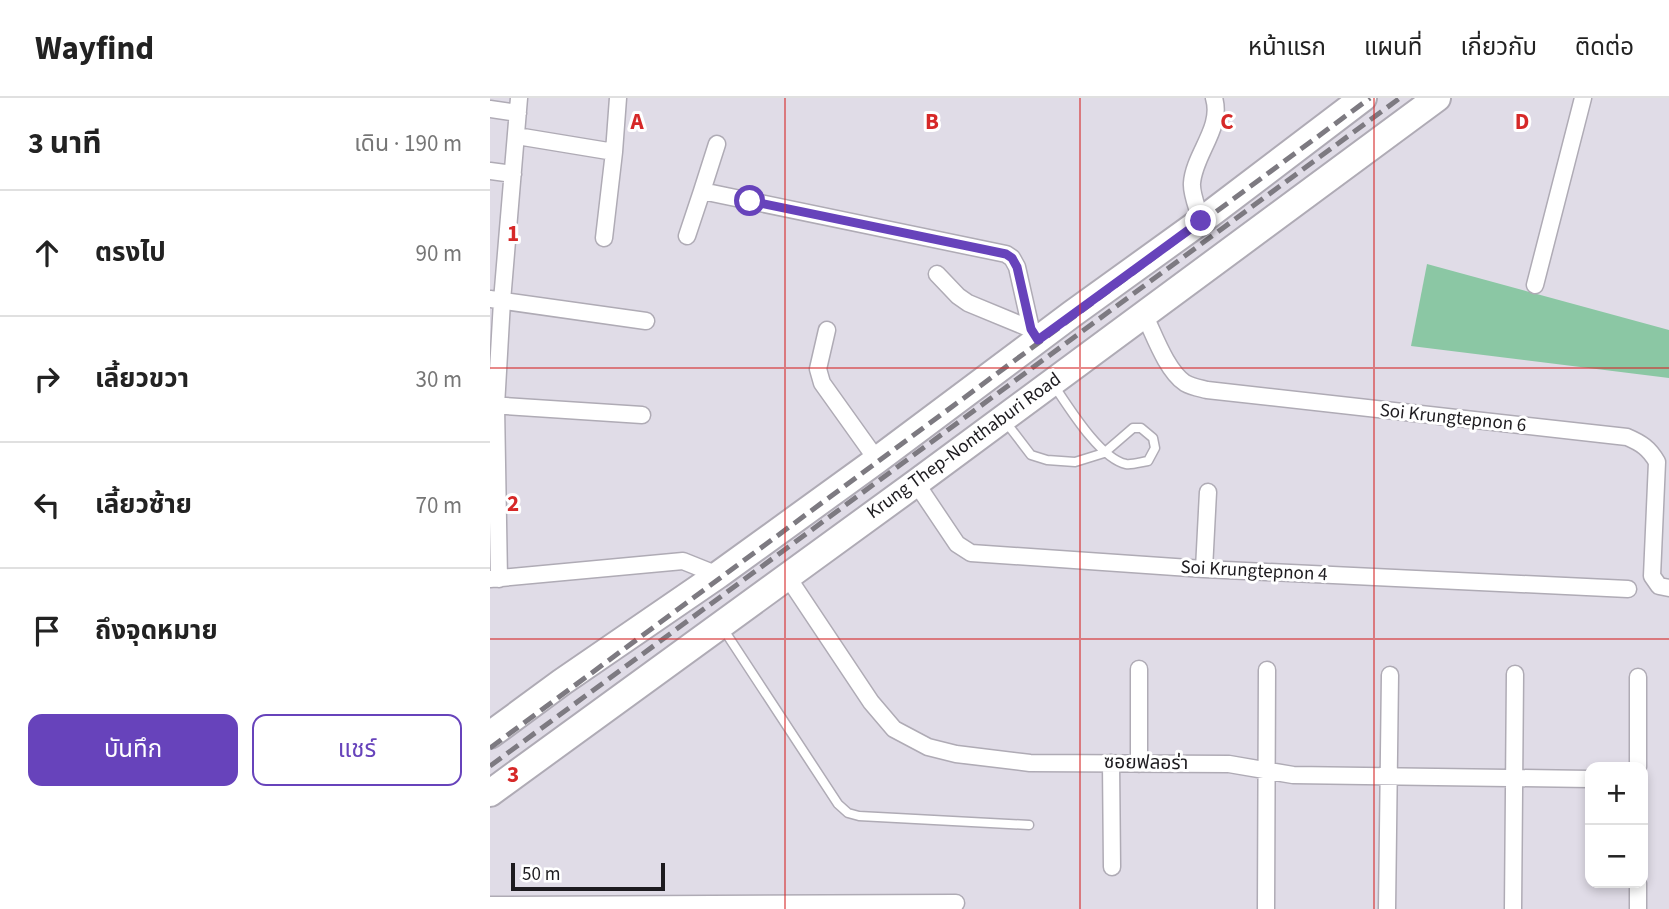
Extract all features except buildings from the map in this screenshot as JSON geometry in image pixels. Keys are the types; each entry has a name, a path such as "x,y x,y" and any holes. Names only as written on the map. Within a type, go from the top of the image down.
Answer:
{"main road":[{"name":"Krung Thep-Nonthaburi Road","path":"490,735 877,460 1034,335 1201,221 1363,98"},
{"name":"Krung Thep-Nonthaburi Road","path":"490,793 916,483 1437,98"},
{"path":"642,627 669,662"}],"street":[{"path":"604,238 618,98"},
{"path":"1201,221 1192,184 1214,121 1214,98"},
{"path":"1535,285 1583,98"},
{"path":"490,109 519,105 513,174 496,300 493,406 494,579 683,561 718,575"},
{"path":"517,136 614,152"},
{"path":"687,236 717,144"},
{"path":"490,172 513,174"},
{"path":"702,191 1006,254 1017,267 1034,335"},
{"path":"937,274 968,303 1034,335"},
{"path":"496,300 646,321"},
{"name":"Soi Krungtepnon 6","path":"1144,314 1168,363 1181,381 1192,387 1627,437 1639,442 1650,450 1657,462 1663,466 1652,576 1660,586 1669,587"},
{"path":"827,330 818,369 822,383 877,460"},
{"path":"493,406 642,415"},
{"name":"Soi Krungtepnon 4","path":"916,483 957,544 971,553 1204,569 1628,589"},
{"path":"1204,569 1208,492"},
{"name":"ซอยฟลอร่า","path":"787,576 871,702 894,729 928,747 956,754 1030,762 1228,764 1293,775 1585,779"},
{"path":"1139,669 1139,764"},
{"path":"1266,909 1267,670"},
{"path":"1513,909 1515,674"},
{"path":"1387,909 1390,675"},
{"path":"1638,677 1638,762"},
{"path":"1111,763 1112,867"},
{"path":"1638,888 1638,909"},
{"path":"490,905 956,903"}],"lane":[{"path":"1003,418 1031,455 1047,460 1075,462 1104,453 1133,428 1141,428 1153,438 1155,448 1147,461 1126,464 1104,453 1052,382"},
{"path":"720,624 838,804 848,813 872,817 1029,825"}],"green space":[{"path":"1427,264 1669,330 1669,378 1411,346"}],"railway":[{"path":"490,748 1370,98"},
{"path":"490,766 1400,98"}],"route":[{"path":"750,201 1006,254 1017,267 1031,329 1038,340 1201,221"}]}
